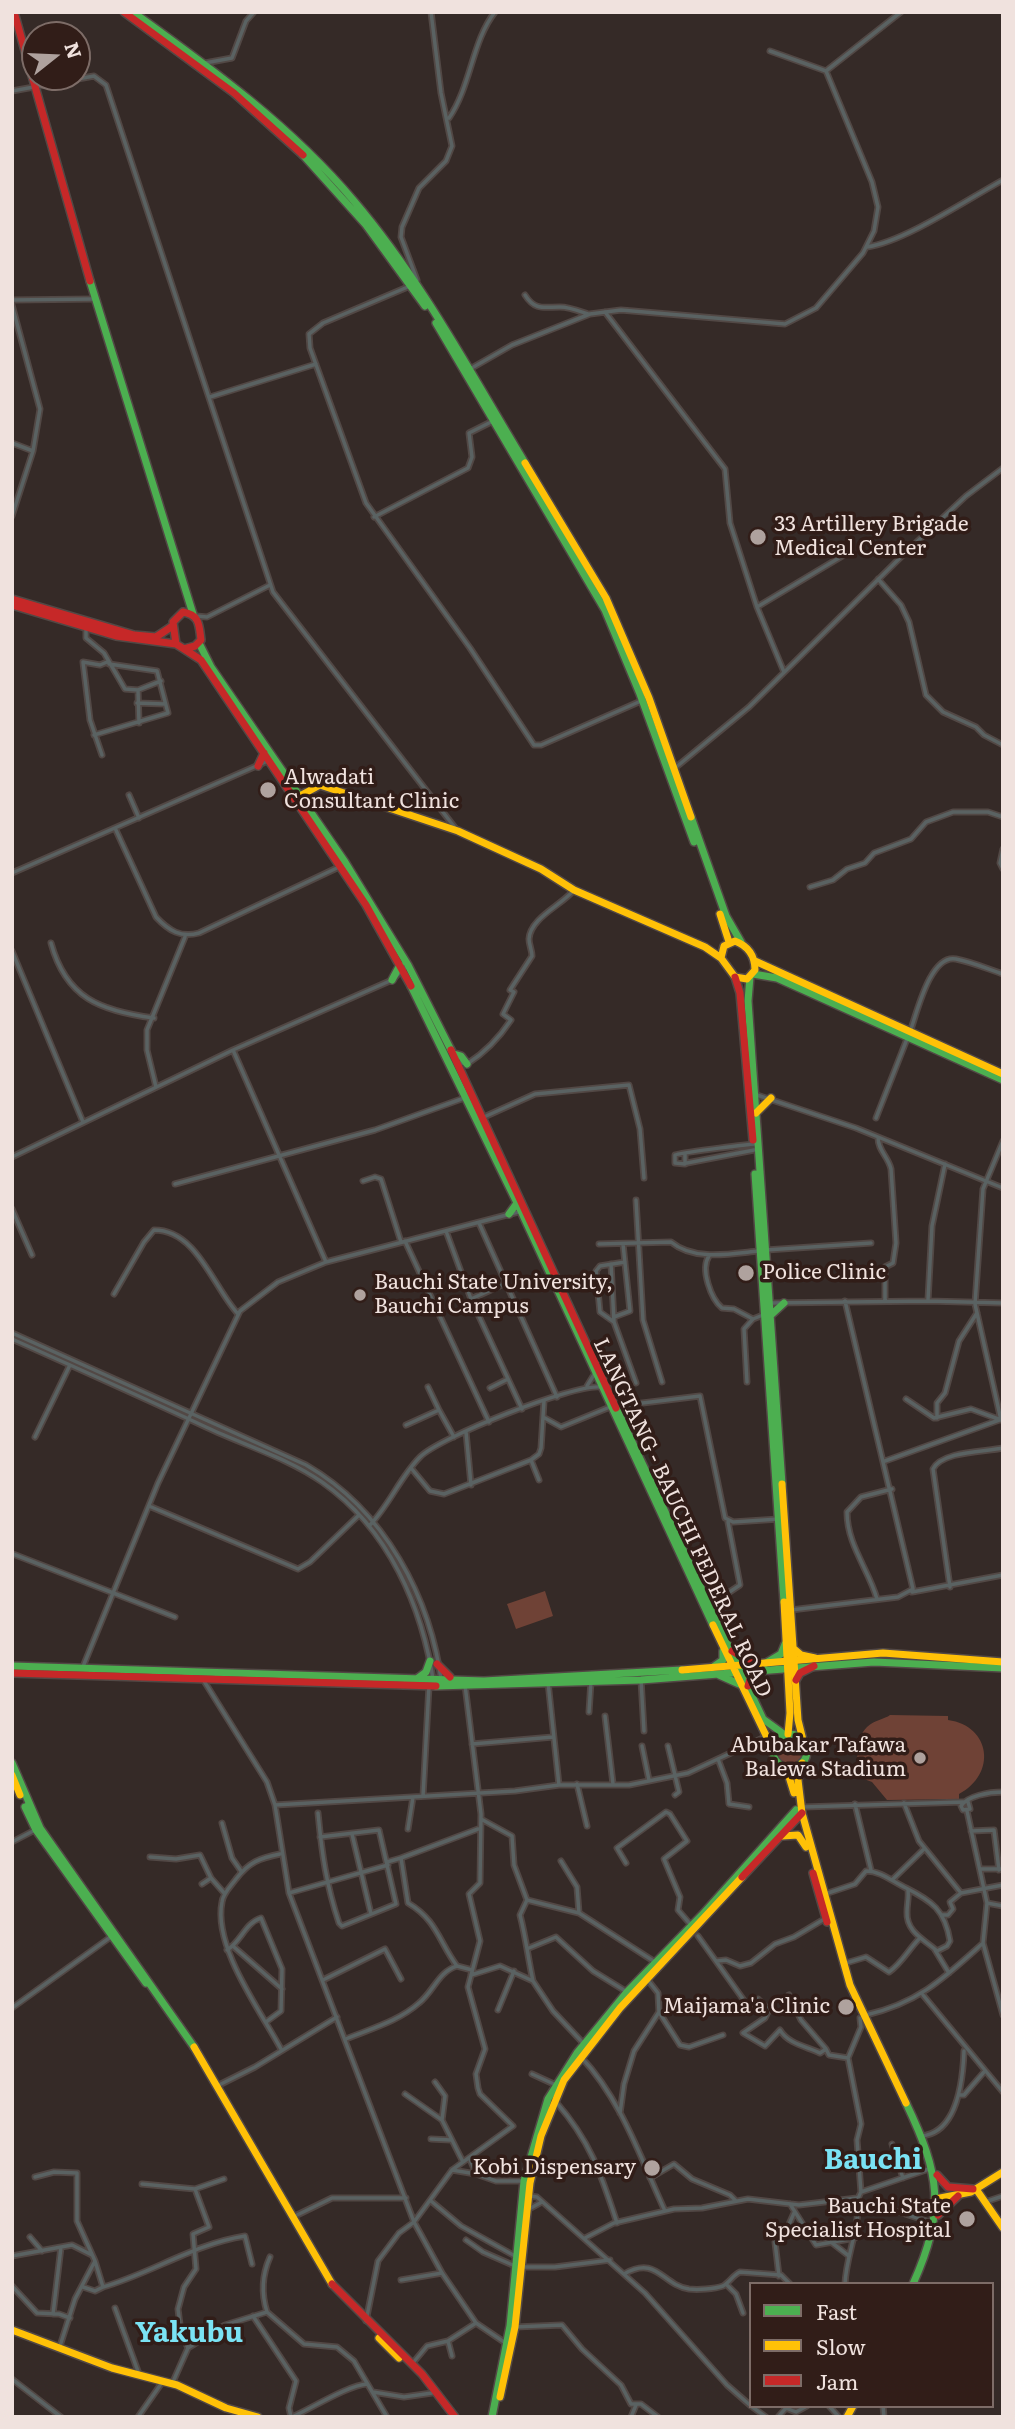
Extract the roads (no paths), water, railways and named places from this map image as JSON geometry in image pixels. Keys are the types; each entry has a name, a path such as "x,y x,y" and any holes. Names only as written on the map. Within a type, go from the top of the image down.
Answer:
{"main road":[{"path":"14,12 21,37"},
{"path":"124,12 203,63 264,111 372,223 406,268 414,285"},
{"path":"133,12 191,57 318,166 414,285 437,320 577,553 646,699 675,768 721,904 741,942 755,961 1003,1080"},
{"path":"36,91 187,602 201,628 199,643 184,649"},
{"path":"467,370 494,421 510,442"},
{"path":"12,599 134,635 156,637 171,627 187,602"},
{"name":"LANGTANG - BAUCHI FEDERAL ROAD","path":"12,605 138,641 176,644 201,660 264,753 287,776 297,798 381,917 404,967"},
{"path":"183,612 194,615"},
{"path":"171,627 176,644"},
{"name":"LANGTANG - BAUCHI FEDERAL ROAD","path":"199,643 211,667 404,967 484,1116 522,1208"},
{"path":"646,699 726,944 721,958"},
{"path":"258,766 264,753"},
{"path":"287,776 458,831 541,869 575,890 705,947 721,958 735,977 740,993 751,1095 781,1519 786,1637 807,1752 798,1780 799,1812 841,1975 922,2136 931,2167 934,2196 928,2249 914,2282"},
{"path":"297,798 320,785"},
{"path":"705,947 741,942"},
{"path":"755,961 751,976 751,1095 757,1113 762,1251"},
{"path":"392,980 404,967"},
{"path":"735,977 776,978 1003,1074"},
{"path":"454,1060 461,1056 467,1064"},
{"name":"LANGTANG - BAUCHI FEDERAL ROAD","path":"454,1060 467,1097 522,1208 736,1670 763,1719 786,1734"},
{"path":"757,1113 771,1098"},
{"path":"509,1214 522,1208"},
{"path":"767,1315 784,1303"},
{"name":"LANGTANG - BAUCHI FEDERAL ROAD","path":"580,1332 595,1373 624,1420 624,1431 705,1599 725,1647"},
{"path":"781,1519 794,1649 786,1734 775,1742 773,1750 777,1761 786,1767 825,1894 843,1964 862,2017 931,2167 944,2186 974,2189"},
{"path":"766,1663 780,1654 786,1637"},
{"path":"713,1667 723,1660 725,1647 742,1660 754,1664"},
{"path":"794,1649 801,1656 815,1662 894,1661 1003,1668"},
{"path":"719,1675 745,1687 748,1678 760,1672 791,1665 883,1653 1003,1662"},
{"path":"796,1682 800,1673 815,1662"},
{"path":"416,1679 434,1663 444,1674 453,1678"},
{"path":"12,1673 204,1682 465,1685 719,1675 754,1664 791,1665"},
{"path":"12,1666 416,1679 436,1683 453,1678 591,1681 713,1667 760,1672"},
{"name":"LANGTANG - BAUCHI FEDERAL ROAD","path":"745,1687 773,1750"},
{"path":"786,1734 803,1740"},
{"path":"12,1763 38,1829"},
{"path":"786,1767 802,1763"},
{"path":"12,1775 38,1829 175,2021 216,2086 293,2217 331,2290 419,2376 452,2417"},
{"path":"494,2417 515,2327 518,2267 515,2256 526,2194 541,2136 555,2101 581,2056 647,1979 782,1836 799,1812"},
{"path":"494,2417 527,2211 524,2181 536,2135 556,2085 584,2044 627,1992 799,1812"},
{"path":"782,1836 798,1835 806,1847"},
{"path":"113,1935 177,2020 219,2085 334,2288 412,2365 452,2417"},
{"path":"908,2282 932,2222 945,2205 1003,2170"},
{"path":"934,2196 974,2189"},
{"path":"974,2189 1002,2223"},
{"path":"934,2196 958,2196"},
{"path":"12,2330 108,2367 139,2374 161,2384 172,2384 217,2405 258,2417"}],"street":[{"path":"203,63 232,58 246,21 254,12"},
{"path":"431,12 441,93 452,139 449,158 421,185 402,227 401,237 410,257 414,285 315,328 308,340 361,491 374,517 470,648 534,745 541,746 646,699"},
{"path":"449,120 461,101 473,58 495,12"},
{"path":"826,71 901,12"},
{"path":"467,370 512,345 590,314 658,313 785,324 816,309 866,247 874,232 878,207 826,71 770,51"},
{"path":"91,77 106,85 270,585 458,831"},
{"path":"866,247 877,246 1003,180"},
{"path":"406,268 410,257"},
{"path":"525,295 529,302 542,309 563,307 590,314"},
{"path":"12,516 33,451 40,410 12,302 96,299"},
{"path":"605,312 725,469 730,523 757,607 784,673"},
{"path":"210,397 316,364"},
{"path":"374,517 468,468 472,457 469,433 494,421"},
{"path":"12,443 33,451"},
{"path":"675,768 749,707 966,496 1003,468"},
{"path":"757,607 844,555"},
{"path":"878,579 901,605 909,622 916,645 923,692 943,712 976,727 984,735 1003,745"},
{"path":"201,628 207,617 270,585"},
{"path":"194,615 207,617"},
{"path":"86,627 86,638 100,649 125,689 138,690 161,681"},
{"path":"94,735 167,715 157,671 83,662 94,735 102,755"},
{"path":"138,690 139,723"},
{"path":"137,703 165,704"},
{"path":"12,873 272,759"},
{"path":"129,795 139,818"},
{"path":"810,887 833,880 847,869 863,864 874,853 911,839 923,824 935,819 963,810 1003,817"},
{"path":"115,828 156,917 167,928 185,937 339,867"},
{"path":"1003,849 1000,863 1003,869"},
{"path":"467,1064 485,1052 512,1020 503,1014 514,992 510,990 519,979 518,973 532,956 529,939 536,923 562,904 575,890"},
{"path":"156,1087 147,1050 147,1030 185,937"},
{"path":"51,943 58,968 81,996 120,1014 154,1018"},
{"path":"12,951 83,1122"},
{"path":"876,1118 934,969 943,961 955,958 1003,974"},
{"path":"12,967 18,965"},
{"path":"12,1157 233,1050 392,980"},
{"path":"233,1050 326,1262"},
{"path":"484,1116 536,1094 629,1085 640,1129 644,1178"},
{"path":"751,1095 771,1098 878,1137 1003,1188"},
{"path":"174,1184 375,1130 467,1097"},
{"path":"878,1137 879,1147 889,1158 891,1169 896,1244 892,1263 885,1267 885,1301"},
{"path":"1002,1419 975,1304 985,1181 1003,1141"},
{"path":"754,1147 680,1166 674,1161 677,1153 754,1147"},
{"path":"705,1151 707,1157"},
{"path":"685,1154 685,1164"},
{"path":"928,1301 932,1226 945,1164"},
{"path":"363,1181 375,1177 381,1179 403,1242 489,1422"},
{"path":"636,1200 643,1320 662,1382"},
{"path":"12,1209 32,1255"},
{"path":"82,1669 190,1411 238,1314 278,1282 326,1262 509,1214"},
{"path":"479,1223 557,1397"},
{"path":"114,1294 144,1242 154,1230 164,1230 192,1249 238,1314"},
{"path":"446,1231 471,1299 522,1409"},
{"path":"599,1244 671,1242 679,1249 709,1256 871,1243"},
{"path":"614,1319 630,1311 623,1243"},
{"path":"709,1256 706,1265 714,1300 722,1308 734,1308 753,1319"},
{"path":"614,1319 600,1312 596,1272 600,1266 625,1262"},
{"path":"611,1264 614,1319 636,1383"},
{"path":"471,1299 506,1283"},
{"path":"845,1301 885,1461 912,1592"},
{"path":"766,1303 1003,1303"},
{"path":"937,1418 937,1403 945,1393 959,1341 977,1313"},
{"path":"747,1382 743,1334 753,1319 767,1315"},
{"path":"12,1333 190,1411 324,1476 373,1522 414,1585 434,1663 436,1683 423,1796"},
{"path":"12,1339 321,1481 369,1526 388,1552 410,1592 434,1663 436,1683"},
{"path":"36,1437 71,1365"},
{"path":"587,1386 595,1373"},
{"path":"490,1388 508,1379"},
{"path":"369,1526 411,1468 426,1452 454,1437 544,1401 587,1386 602,1388"},
{"path":"428,1387 454,1437"},
{"path":"543,1417 561,1427 613,1405 700,1396 740,1585 729,1593 705,1599"},
{"path":"906,1399 925,1414 937,1418 971,1409 1002,1419"},
{"path":"411,1468 436,1494 471,1485 531,1460 539,1454 541,1448 544,1401"},
{"path":"624,1420 626,1410 633,1404"},
{"path":"405,1425 439,1410"},
{"path":"885,1461 1002,1419"},
{"path":"466,1432 471,1485"},
{"path":"950,1587 933,1476 935,1465 947,1458 1003,1448"},
{"path":"531,1460 539,1480"},
{"path":"877,1600 870,1576 860,1567 847,1512 860,1497 891,1489"},
{"path":"149,1506 298,1569 310,1562 359,1516"},
{"path":"728,1521 781,1519"},
{"path":"13,1554 113,1596 175,1618"},
{"path":"792,1611 877,1600 1003,1575"},
{"path":"641,1677 644,1731"},
{"path":"589,1712 591,1681"},
{"path":"204,1682 267,1782 275,1805 289,1893 414,2222 442,2273 476,2323 507,2344"},
{"path":"548,1682 559,1785"},
{"path":"366,2321 378,2261 399,2233 414,2222 452,2170 513,2125 478,2091 476,2074 485,2049 480,2021 469,1992 480,1941 469,1894 480,1883 481,1819 465,1685"},
{"path":"605,1716 613,1784"},
{"path":"471,1744 553,1737"},
{"path":"275,1805 559,1785 629,1785 688,1773 765,1737"},
{"path":"642,1746 649,1780"},
{"path":"668,1746 676,1775 678,1791 675,1795"},
{"path":"718,1759 727,1783 729,1804 749,1807"},
{"path":"577,1784 587,1826"},
{"path":"951,1803 961,1808 968,1806 975,1798 1003,1793"},
{"path":"408,1829 413,1797"},
{"path":"904,1803 925,1849 961,1892"},
{"path":"799,1812 855,1804 951,1803 968,1806"},
{"path":"855,1804 871,1870"},
{"path":"968,1806 968,1820 987,1903 983,1944 1003,2015"},
{"path":"626,1863 617,1848 668,1812 687,1841 664,1859 680,1897 678,1910 691,1925"},
{"path":"318,1814 320,1837 325,1881 342,1926 396,1903 379,1830 320,1837"},
{"path":"481,1819 512,1836 514,1865 527,1900 520,1915 529,1948 527,1956 533,1982 553,2011 584,2044"},
{"path":"222,1823 232,1858 241,1871"},
{"path":"12,1842 38,1829"},
{"path":"289,1893 388,1864 479,1829"},
{"path":"971,1831 994,1830 1001,1869 980,1868"},
{"path":"352,1834 371,1914"},
{"path":"892,1880 925,1849"},
{"path":"281,1854 258,1858 241,1871 225,1894 221,1919 227,1950 281,2049"},
{"path":"150,1857 176,1859 200,1855 211,1878 225,1894"},
{"path":"401,1858 408,1903 425,1914 427,1920 441,1934 457,1966 472,1972 500,1966 533,1982"},
{"path":"561,1861 577,1887 579,1913"},
{"path":"871,1870 929,1899 942,1916 948,1915 953,1909 950,1902 961,1892 1003,1885"},
{"path":"825,1894 855,1884 871,1870"},
{"path":"202,1884 211,1878"},
{"path":"908,1890 907,1919 919,1939 941,1950 950,1941 939,1911"},
{"path":"527,1900 579,1913 655,1962"},
{"path":"987,1903 1003,1906"},
{"path":"227,1950 234,1946 250,1924 261,1918 282,1969 281,2011 266,2022"},
{"path":"717,1961 726,1960 740,1966 751,1964 775,1944 794,1937 826,1918"},
{"path":"12,2008 113,1935"},
{"path":"698,1936 748,2006 758,1999 769,2010 765,2018 743,2034 765,2046 780,2030 784,2037 810,2051 820,2053 827,2049"},
{"path":"529,1948 556,1937 593,1971 627,1992"},
{"path":"843,1964 866,1956 889,1972 899,1965 903,1954 919,1939"},
{"path":"861,2192 857,2140 861,2124 848,2058 861,2027 862,2017 890,2010 923,1995 983,1944"},
{"path":"234,1946 241,1956 282,1989"},
{"path":"934,1948 949,1973"},
{"path":"323,1980 385,1949 401,1979"},
{"path":"346,2039 412,2008 441,1976 457,1966"},
{"path":"498,2010 514,1971"},
{"path":"647,1979 658,1993 659,2012 680,2045 690,2047 723,2035"},
{"path":"789,1995 801,2020 827,2049 829,2055 848,2058"},
{"path":"923,1995 964,2049 1003,2092"},
{"path":"620,2113 624,2084 635,2051 659,2012"},
{"path":"219,2085 337,2017"},
{"path":"922,2136 933,2135 947,2123 959,2095 964,2049"},
{"path":"581,2056 596,2073 620,2113 665,2211"},
{"path":"959,2095 964,2095 984,2072"},
{"path":"532,2074 556,2085"},
{"path":"435,2082 445,2096 442,2120"},
{"path":"405,2094 442,2120 463,2162"},
{"path":"555,2101 573,2122 597,2161 617,2223"},
{"path":"431,2139 451,2140"},
{"path":"892,2144 903,2178"},
{"path":"470,2159 476,2174"},
{"path":"650,2178 674,2164 692,2179 730,2195 736,2201"},
{"path":"845,2282 855,2238 857,2198 861,2192 931,2167"},
{"path":"452,2170 496,2181 524,2181"},
{"path":"35,2177 54,2172 77,2173 77,2221 103,2287"},
{"path":"142,2184 195,2189 223,2179"},
{"path":"188,2348 181,2333 178,2309 184,2287 196,2269 193,2234 209,2227 195,2189"},
{"path":"526,2194 542,2202 610,2260 749,2404"},
{"path":"985,2203 1003,2196"},
{"path":"295,2216 332,2198 406,2198"},
{"path":"585,2238 617,2223 665,2211 702,2208 736,2201 790,2204 857,2198"},
{"path":"431,2201 461,2225 515,2256"},
{"path":"527,2211 542,2202"},
{"path":"790,2204 811,2233 816,2245 826,2241 855,2238"},
{"path":"858,2208 896,2211 932,2222"},
{"path":"779,2276 775,2242 787,2229 794,2213"},
{"path":"83,2287 95,2291 159,2268 193,2249 245,2236 252,2264"},
{"path":"30,2237 43,2251"},
{"path":"467,2240 484,2252 518,2267 555,2267 610,2260"},
{"path":"826,2241 833,2242 849,2256"},
{"path":"12,2256 72,2245 92,2255"},
{"path":"53,2314 61,2247"},
{"path":"270,2257 263,2286 267,2312 304,2344 333,2346 343,2351 357,2364 387,2417"},
{"path":"60,2348 71,2318 70,2312 95,2261"},
{"path":"624,2274 642,2267 657,2270 679,2286 690,2289 726,2284 740,2272 781,2275 788,2282"},
{"path":"401,2280 442,2273"},
{"path":"726,2284 736,2294 743,2313"},
{"path":"12,2286 37,2313 71,2318"},
{"path":"115,2308 139,2374"},
{"path":"172,2384 188,2348 218,2328 267,2312"},
{"path":"253,2316 296,2381 289,2408 291,2417 340,2395 353,2384 368,2384"},
{"path":"412,2365 427,2346 447,2341 476,2323"},
{"path":"515,2327 562,2325 582,2349 621,2385 631,2404 645,2406 658,2417"},
{"path":"447,2341 452,2356"},
{"path":"12,2379 58,2416"},
{"path":"138,2417 161,2384"},
{"path":"373,2392 404,2397 432,2393"},
{"path":"631,2417 636,2405"},
{"path":"778,2417 784,2409 796,2412 803,2408"}],"place":[{"name":"33 Artillery Brigade Medical Center","path":"758,537"},
{"name":"Alwadati Consultant Clinic","path":"268,790"},
{"name":"Police Clinic","path":"746,1273"},
{"name":"Bauchi State University, Bauchi Campus","path":"360,1295"},
{"name":"Abubakar Tafawa Balewa Stadium","path":"920,1758"},
{"name":"Maijama'a Clinic","path":"846,2007"},
{"name":"Kobi Dispensary","path":"652,2168"},
{"name":"Bauchi State Specialist Hospital","path":"967,2219"}],"district":[{"name":"Bauchi","path":"873,2161"},
{"name":"Yakubu","path":"189,2334"}]}
